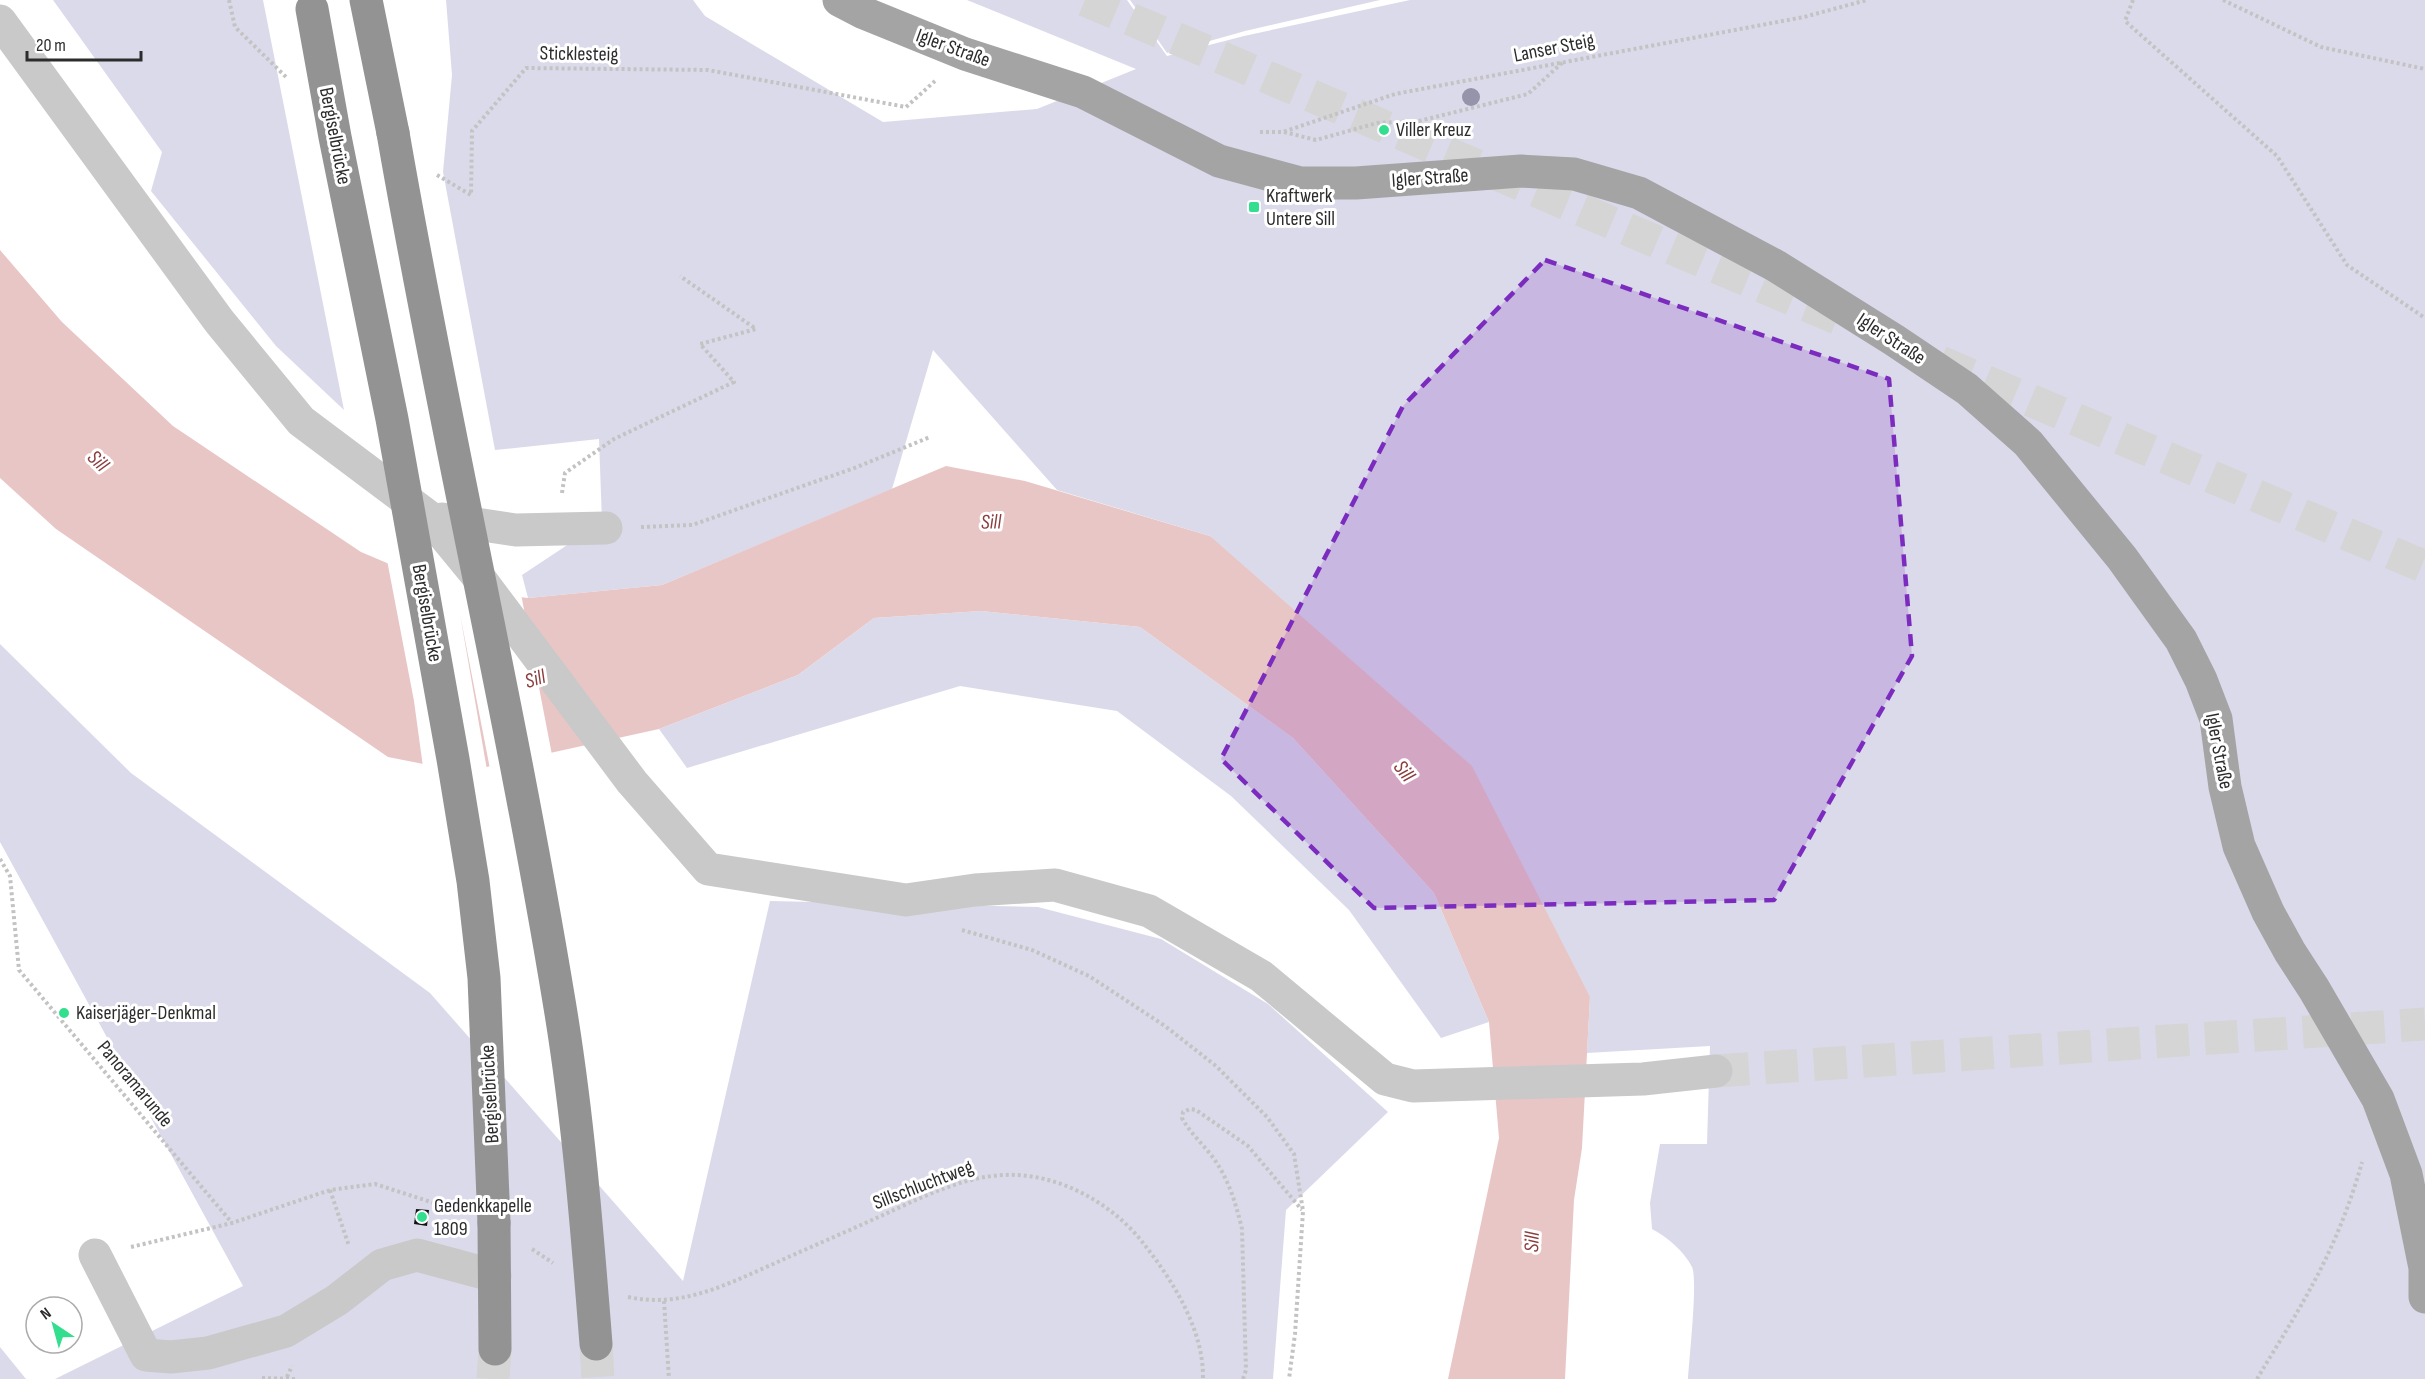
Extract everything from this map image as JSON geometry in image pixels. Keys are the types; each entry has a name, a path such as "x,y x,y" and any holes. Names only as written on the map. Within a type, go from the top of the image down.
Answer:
{"highway":[{"path":"366,0 393,133 416,267 515,752 559,1003 584,1195 596,1344"},
{"name":"Bergiselbrücke","path":"311,5 392,419 453,759 472,881 484,978 494,1223 495,1348"}],"main road":[{"name":"Igler Straße","path":"839,0 864,14 965,54 1083,92 1219,161 1300,183 1356,183 1521,171 1574,174 1639,193 1776,266 1894,340 1966,389 2028,443 2122,558 2181,640 2201,680 2216,719 2225,787 2239,846 2268,912 2378,1099 2406,1174 2425,1268 2425,1297"}],"lane":[{"path":"3,25 219,321 301,421 429,517 480,579 632,782 708,869 906,900 975,890 1055,885 1149,911 1261,976 1385,1079 1413,1086 1643,1079 1716,1071"},
{"path":"429,517 516,530 606,528"},
{"path":"95,1256 145,1367 171,1357 208,1353 286,1331 337,1300 382,1265 417,1255 495,1276"}],"path":[{"path":"229,0 235,27 289,80"},
{"name":"Lanser Steig","path":"1249,132 1283,132 1395,94 1804,17 1867,0"},
{"path":"2133,0 2125,21 2277,156 2347,265 2425,318"},
{"path":"2223,0 2321,47 2425,69"},
{"name":"Sticklesteig","path":"432,172 471,195 472,131 526,68 708,70 906,107 965,54"},
{"path":"1283,132 1316,141 1377,123 1419,121 1517,97 1528,94 1563,62"},
{"path":"564,473 614,439 734,382 700,344 756,329 680,276"},
{"path":"606,528 692,525 857,468 930,437"},
{"name":"Panoramarunde","path":"0,859 10,876 19,970 232,1223 95,1256"},
{"path":"954,928 1032,950 1089,976 1165,1026 1216,1066 1267,1117 1294,1154 1303,1211 1295,1334 1289,1379"},
{"path":"1243,1379 1246,1370 1242,1241 1237,1208 1229,1184 1215,1160 1186,1126 1182,1118 1184,1112 1190,1109 1196,1110 1248,1146 1303,1211"},
{"path":"2257,1379 2310,1290 2356,1182 2364,1151"},
{"name":"Sillschluchtweg","path":"669,1379 664,1301 686,1299 732,1282 921,1198 975,1179 1004,1174 1037,1178 1072,1188 1113,1211 1136,1232 1159,1263 1193,1325 1203,1367 1203,1379"},
{"path":"330,1190 352,1254 334,1283 337,1300"}],"highlighted area":[{"path":"1545,260 1889,379 1912,656 1774,900 1374,908 1221,759 1403,406"}],"shaded area":[{"path":"53,0 263,0 344,410 276,346 151,191 162,152"},
{"path":"446,0 693,0 705,16 883,122 1037,109 1136,69 967,0 1127,0 1167,56 1244,36 1410,0 2425,0 2425,1379 1688,1379 1694,1275 1692,1267 1675,1245 1652,1229 1650,1203 1660,1144 1707,1144 1710,1046 1587,1053 1590,997 1210,536 1057,490 933,350 892,489 662,585 528,598 522,575 602,522 599,439 495,450 443,172 452,75"},
{"path":"1130,0 1380,0 1245,31 1167,53"},
{"path":"981,611 1140,627 1293,738 1434,893 1489,1022 1441,1038 1349,910 1231,796 1117,711 960,686 687,768 659,729 798,675 874,618"},
{"path":"0,644 131,773 430,993 683,1281 770,901 1038,907 1161,939 1268,1004 1388,1112 1286,1210 1273,1379 55,1379 243,1286 0,842"},
{"path":"0,1347 26,1379 0,1379"}],"water":[{"name":"Sill","path":"0,250 62,322 173,426 361,552 446,588 528,598 662,585 946,466 1025,481 1210,536 1472,766 1590,997 1582,1148 1574,1200 1565,1379 1448,1379 1499,1138 1489,1022 1434,893 1293,738 1140,627 981,611 874,618 798,675 659,729 464,772 388,757 56,529 0,478"}],"pier":[{"path":"387,560 447,585 521,594 552,755 490,769 460,614 487,770 464,775 423,767 414,701"}],"building":[{"name":"Gedenkkapelle 1809","path":"416,1209 429,1210 427,1226 414,1224"}],"tunnel":[{"path":"1085,0 1851,324"},
{"path":"1940,362 2425,567"},
{"path":"1716,1071 2425,1024"},
{"path":"596,1344 598,1379"},
{"path":"493,1379 495,1349"}],"place":[{"name":"Viller Kreuz","path":"1384,130"},
{"name":"Kraftwerk Untere Sill","path":"1254,207"},
{"name":"Kaiserjäger-Denkmal","path":"64,1013"},
{"name":"Gedenkkapelle 1809","path":"422,1217"}]}
